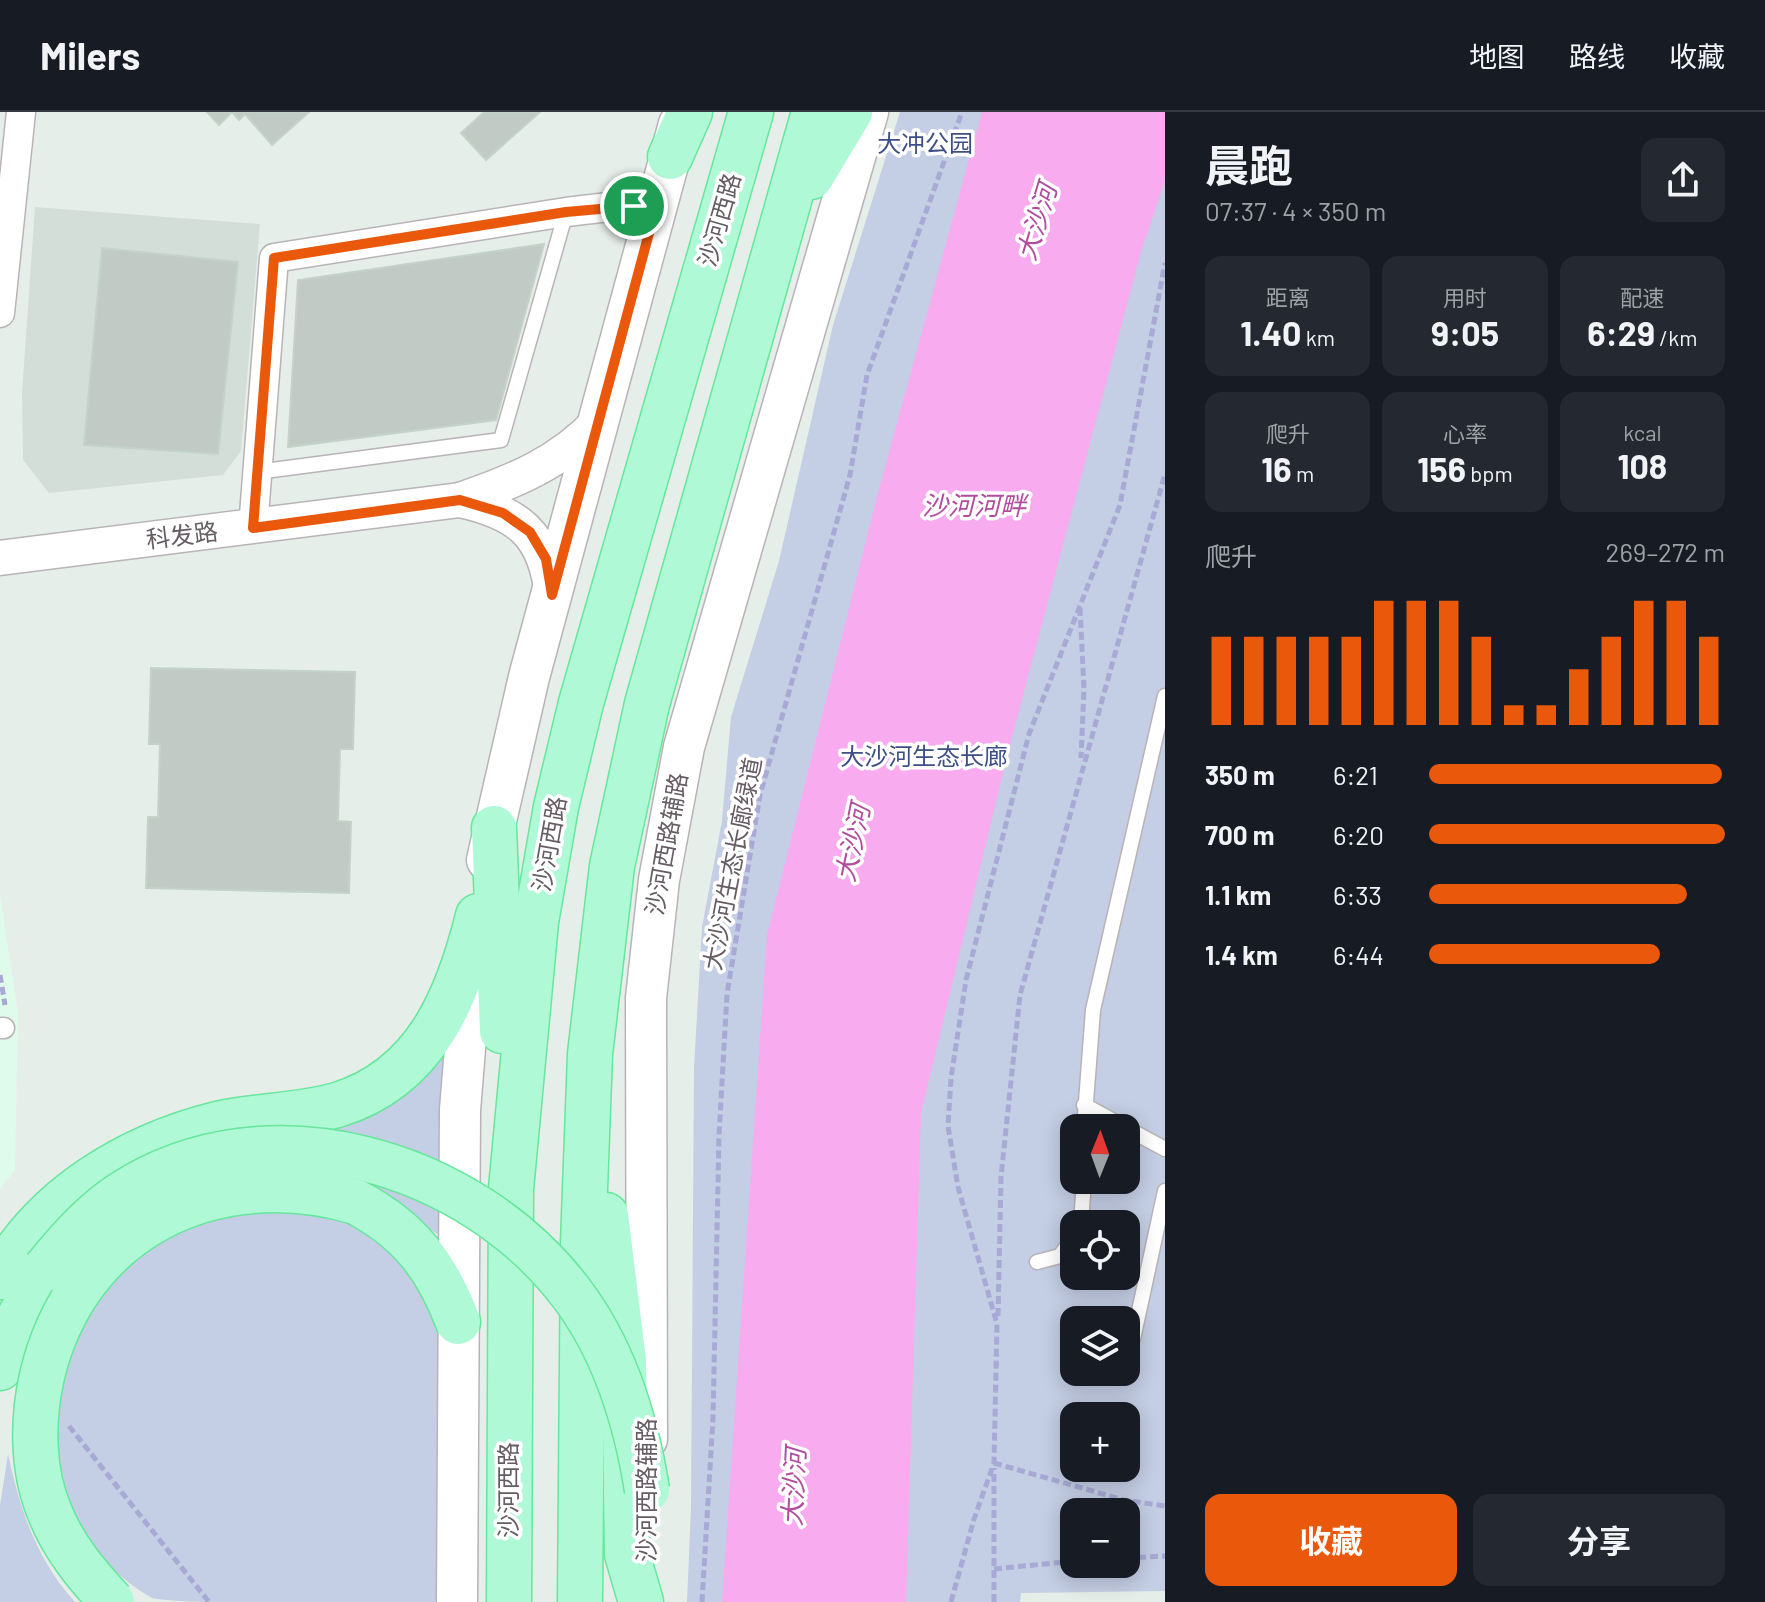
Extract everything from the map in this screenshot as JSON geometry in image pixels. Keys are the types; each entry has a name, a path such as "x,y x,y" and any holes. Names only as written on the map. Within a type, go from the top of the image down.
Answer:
{"main road":[{"path":"457,1602 458,1322 464,1042 478,916 494,828 552,595 682,112"},
{"path":"670,157 690,112"},
{"name":"沙河西路","path":"509,1602 511,1189 536,922 566,760 751,112"},
{"path":"580,1602 583,1243 590,1054 610,880 634,757 814,112"},
{"path":"781,227 850,112"},
{"name":"沙河西路辅路","path":"647,1602 645,1043 659,880 684,747 868,112"},
{"path":"494,828 511,1189"},
{"path":"0,1277 15,1251 48,1212 122,1161 182,1134 219,1124 338,1105 392,1075 416,1054 447,1013 465,965 478,916"},
{"path":"590,1054 624,1361 627,1554 641,1602"},
{"path":"0,1368 12,1330 45,1269 84,1225 125,1192 181,1165 236,1150 292,1148 349,1155 411,1174 480,1208 519,1238 557,1275 590,1322 621,1382 638,1438 647,1490"},
{"path":"112,1602 66,1547 49,1512 38,1472 34,1432 38,1391 61,1321 80,1287 128,1237 163,1215 201,1199 242,1190 285,1188 322,1192 356,1202 409,1237 446,1289 458,1322"}],"street":[{"path":"0,313 21,112"},
{"path":"253,528 274,258 566,212 617,206 656,207"},
{"path":"460,500 508,483 556,460 599,421"},
{"path":"460,500 503,513 530,532 546,559 552,595"},
{"name":"科发路","path":"0,558 460,500"}],"lane":[{"path":"257,472 501,440 566,212"},
{"path":"1084,1114 1093,1010 1165,696"},
{"path":"1084,1105 1165,1149"},
{"path":"1140,1307 1165,1191"},
{"path":"1037,1262 1060,1256"}],"path":[{"name":"大沙河生态长廊绿道","path":"702,1602 713,1418 719,1136 727,994 760,795 850,475 867,375 962,112"},
{"path":"997,1324 951,1152 948,1126 951,1078 966,980 986,891 1029,734 1120,505 1165,263"},
{"path":"994,1602 1001,1177 1012,1048 1033,942 1165,474"},
{"path":"1080,607 1084,689 1081,769"},
{"path":"0,975 2,1028"},
{"path":"65,1423 78,1434 209,1602"},
{"path":"994,1463 1124,1500 1165,1506"},
{"path":"951,1602 974,1519 994,1463"},
{"path":"1140,1557 1165,1556"},
{"path":"994,1569 1060,1562"}],"shaded area":[{"path":"35,207 260,224 241,451 223,475 49,493 23,460 22,393"},
{"path":"0,894 18,1013 15,1170 0,1189"}],"green space":[{"name":"大沙河生态长廊","path":"900,112 1165,112 1165,1591 1021,1593 1020,1602 687,1602 691,1508 694,1068 702,927 722,821 731,717 779,561 833,325"},
{"path":"449,1038 444,1239 401,1208 351,1184 302,1140"},
{"path":"259,1208 319,1214 361,1225 389,1248 417,1281 436,1315 444,1368 441,1602 211,1602 152,1598 114,1571 86,1537 66,1498 56,1456 54,1413 61,1369 78,1328 103,1290 126,1263 156,1243 189,1228"},
{"path":"8,1454 31,1532 61,1586 75,1602 0,1602 0,1506"}],"water":[{"name":"沙河河畔","path":"982,112 1165,112 1165,181 1141,252 1009,748 921,1113 906,1602 722,1602 767,935 878,493"}],"building":[{"path":"207,112 232,112 219,125"},
{"path":"232,112 309,112 272,145 245,114 239,120"},
{"path":"484,112 540,112 486,160 461,133"},
{"path":"544,244 496,420 288,447 298,280"},
{"path":"102,248 238,262 218,454 84,445"},
{"path":"151,668 355,672 353,749 340,749 338,821 351,822 349,893 146,888 148,817 158,817 160,744 149,744"}],"route":[{"path":"634,206 656,207 552,595 546,559 530,532 503,513 484,505 460,500 253,528 274,258 566,212 634,206"}],"park label":[{"name":"大冲公园","path":"925,144"}],"water label":[{"name":"大沙河","path":"1037,222"},
{"name":"大沙河","path":"853,843"},
{"name":"大沙河","path":"794,1487"}]}
